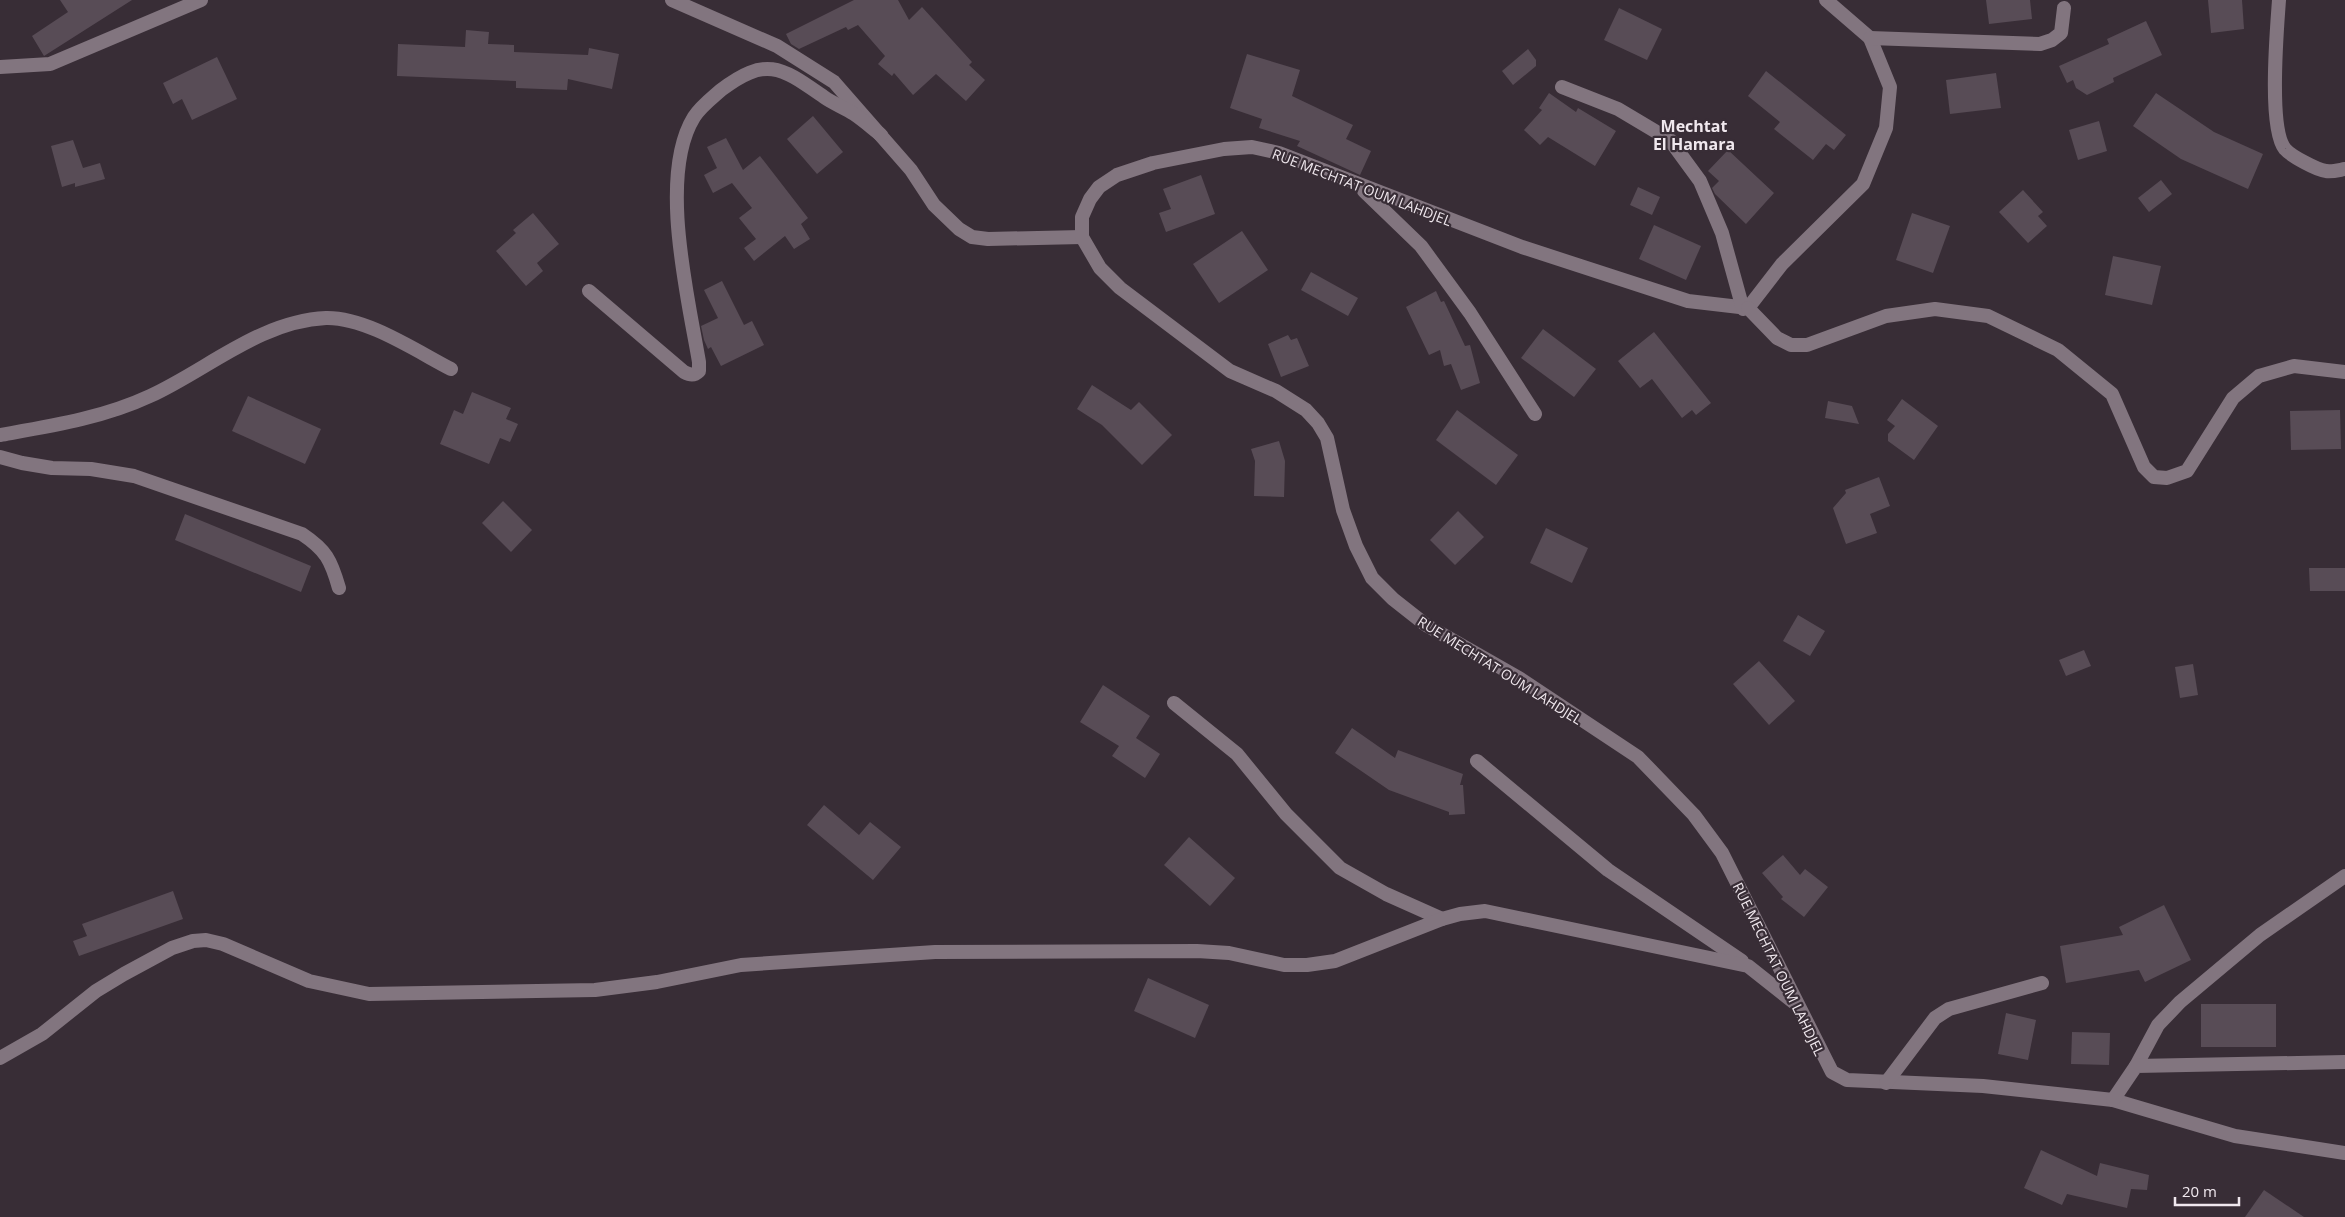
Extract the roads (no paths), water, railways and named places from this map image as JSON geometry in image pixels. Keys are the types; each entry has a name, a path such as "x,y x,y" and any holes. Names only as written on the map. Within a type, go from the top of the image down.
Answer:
{"street":[{"path":"0,67 50,64 199,0"},
{"path":"672,0 777,46 834,82 911,170 934,205 959,229 972,237 988,239 1082,238"},
{"path":"1745,308 1782,264 1863,184 1886,128 1890,87 1870,38 1826,0"},
{"path":"2279,0 2276,33 2276,125 2285,148 2297,158 2325,171 2345,170"},
{"path":"1870,38 2040,44 2052,40 2061,33 2064,8"},
{"path":"589,291 684,372 690,375 696,374 699,371 699,362 685,284 677,174 680,152 694,116 716,95 750,71 778,69 801,80 826,99 854,114 881,135"},
{"path":"1562,87 1618,109 1670,140 1700,181 1722,233 1745,308 1777,338 1791,345 1807,345 1886,316 1935,310 1988,316 2058,350 2112,394 2144,466 2154,477 2167,478 2187,471 2233,398 2259,376 2294,366 2345,372"},
{"name":"RUE MECHTAT OUM LAHDJEL","path":"1745,308 1688,301 1522,247 1359,186 1279,153 1252,147 1200,153 1153,163 1117,175 1099,187 1090,199 1082,217 1082,238 1100,268 1120,288 1230,370 1276,391 1306,410 1318,423 1326,438 1343,510 1356,546 1372,578 1393,600 1426,625 1519,678 1638,757 1694,815 1722,853 1800,1007 1823,1058 1832,1072 1847,1080 1984,1086 2113,1100 2235,1136 2345,1153"},
{"path":"1359,186 1421,246 1470,313 1535,414"},
{"path":"0,435 98,416 124,407 168,388 226,353 275,328 325,318 350,320 376,330 451,369"},
{"path":"0,457 52,468 91,469 134,476 302,534 325,552 333,567 339,588"},
{"path":"1174,703 1237,754 1286,814 1340,868 1386,894 1442,919"},
{"path":"1477,761 1608,870 1748,966 1800,1007"},
{"path":"2113,1100 2136,1066 2158,1025 2180,1002 2260,935 2345,876"},
{"path":"0,1058 42,1034 96,991 124,974 172,948 193,941 206,940 223,944 309,981 369,994 595,990 658,982 741,965 935,952 1205,952 1229,953 1284,964 1308,965 1335,961 1442,919 1460,914 1485,911 1748,966"},
{"path":"1886,1083 1935,1018 1948,1009 2042,983"},
{"path":"2136,1066 2345,1062"}],"district":[{"name":"Mechtat El Hamara","path":"1694,135"}]}
